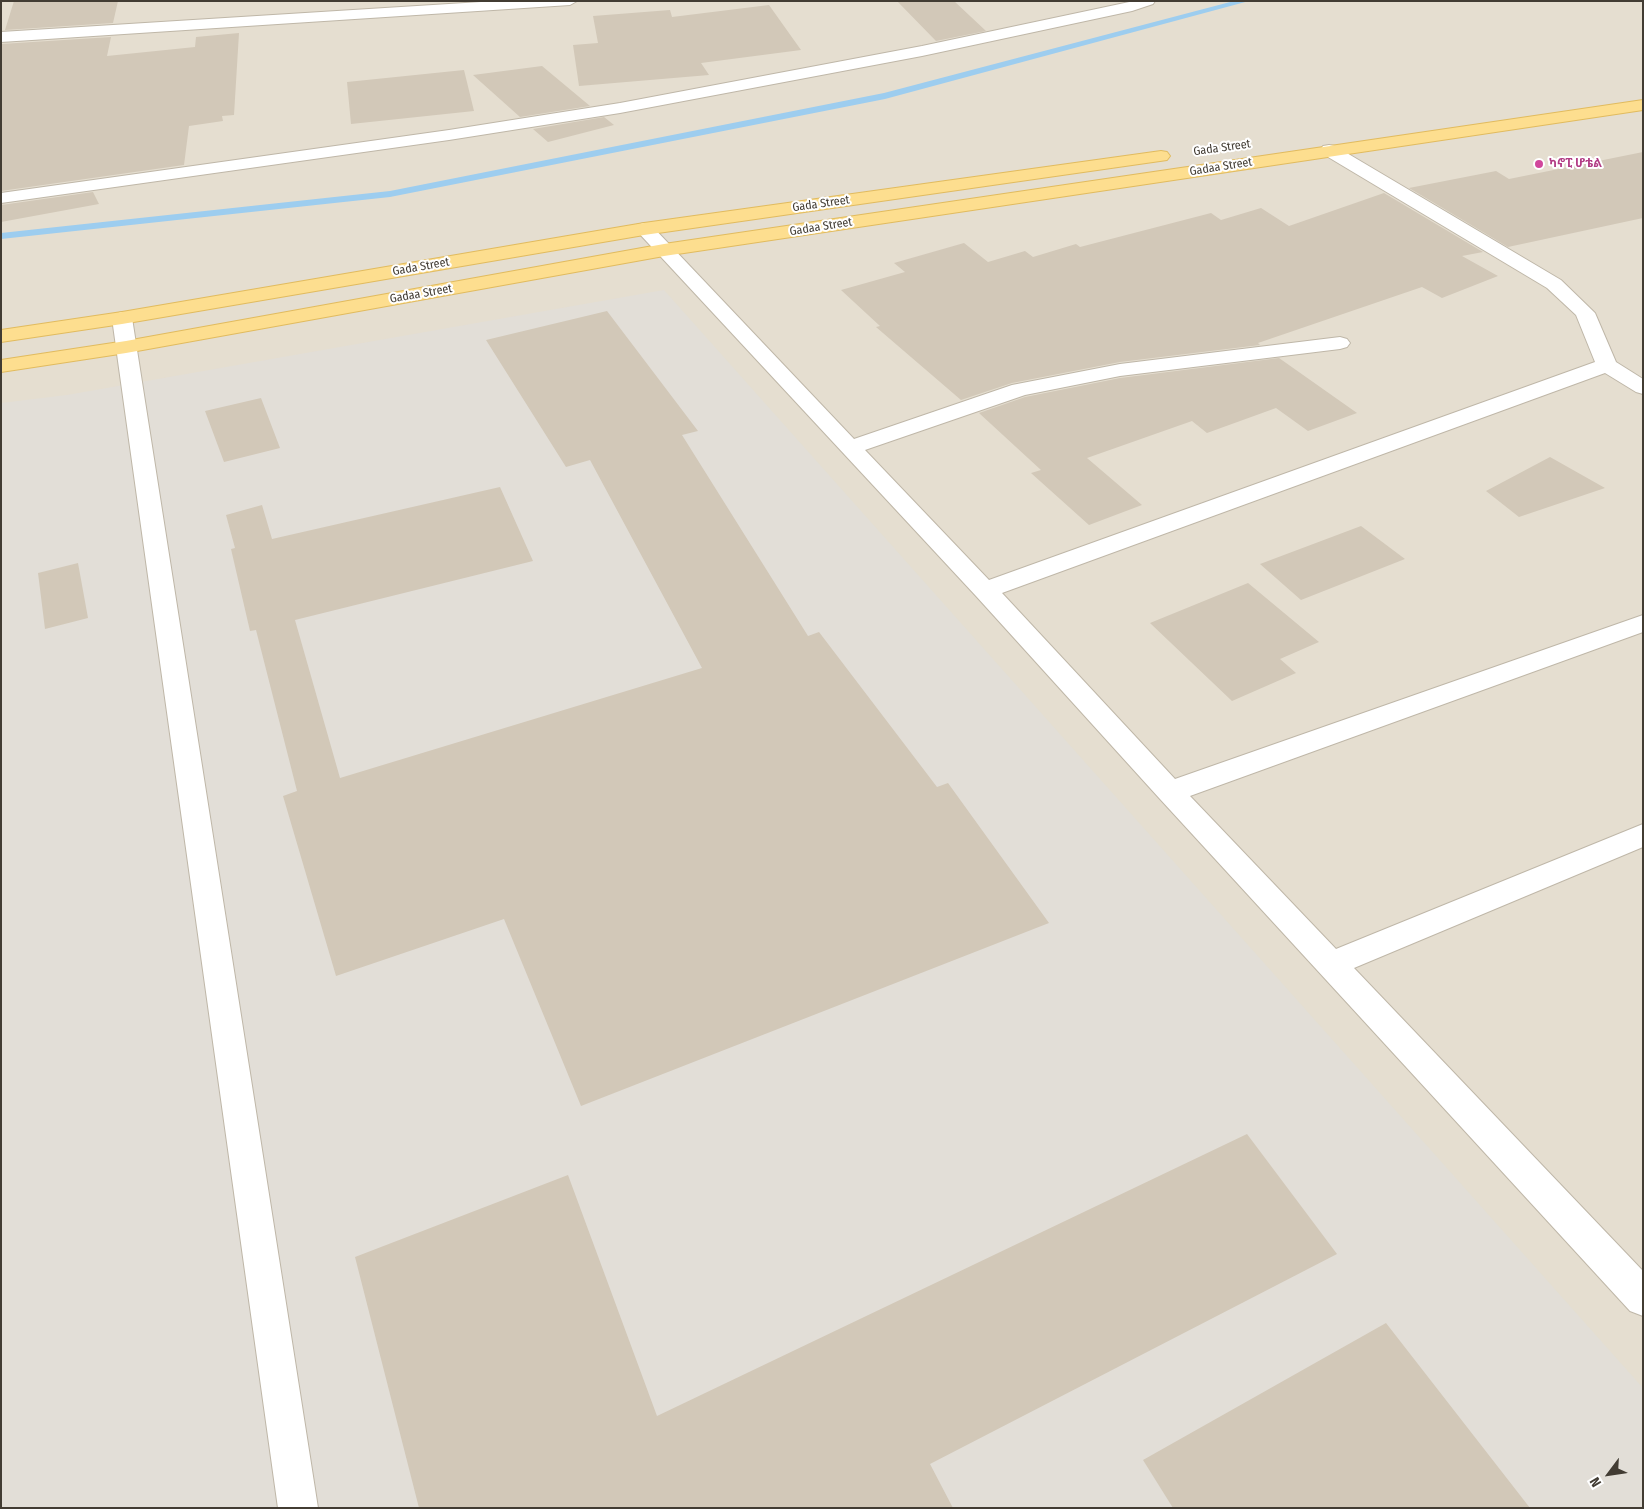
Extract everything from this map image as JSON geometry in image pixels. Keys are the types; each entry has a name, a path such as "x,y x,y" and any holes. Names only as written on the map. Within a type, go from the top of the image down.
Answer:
{"main road":[{"path":"1484,111 1638,97"},
{"name":"Gadaa Street","path":"1,366 124,333 1329,150 1638,97"},
{"name":"Gada Street","path":"1,336 124,333 644,228 1178,154"}],"street":[{"path":"1,37 437,5 570,1"},
{"path":"1,198 449,135 620,108 922,52 1122,9 1148,1"},
{"path":"1329,150 1554,284 1585,313 1607,365 1643,388"},
{"path":"644,228 985,590 1170,792 1643,1298"},
{"path":"124,333 298,1508"},
{"path":"851,448 1020,390 1120,370 1340,343"},
{"path":"985,590 1607,365"},
{"path":"1170,792 1643,623"},
{"path":"1331,964 1643,835"}],"shaded area":[{"path":"1,1 1643,1 1643,1508 1,1508"},
{"path":"664,290 1643,1388 1643,1508 1,1508 1,403 67,395"}],"building":[{"path":"14,1 118,1 113,23 5,30"},
{"path":"897,1 954,1 986,31 936,41"},
{"path":"769,5 801,50 701,63 709,75 579,86 573,45 598,43 593,16 670,10 672,17"},
{"path":"239,33 234,115 222,116 223,121 189,126 184,165 1,191 1,44 111,37 107,56 195,47 196,37"},
{"path":"542,66 590,106 520,117 473,75"},
{"path":"464,70 474,111 351,124 347,82"},
{"path":"604,117 614,125 548,142 533,129"},
{"path":"1643,152 1643,218 1508,247 1409,188 1496,171 1509,179"},
{"path":"93,192 99,204 1,222 1,205"},
{"path":"1384,193 1483,252 1462,256 1498,276 1442,298 1422,287 1258,343 1260,345 1120,362 1012,383 961,400 876,327 880,326 841,290 905,272 894,263 964,243 988,262 1025,251 1033,257 1076,244 1080,247 1211,213 1221,220 1261,208 1289,226"},
{"path":"607,311 698,431 682,435 808,636 819,632 937,787 948,783 1049,923 581,1106 504,919 336,976 283,796 297,791 256,630 250,631 231,549 235,548 226,515 262,505 272,539 500,487 533,561 295,620 340,778 702,668 590,460 566,467 486,340"},
{"path":"1279,358 1357,413 1308,431 1276,408 1207,433 1192,421 1087,458 1142,505 1089,525 1031,473 1041,470 979,413 1025,397 1120,378"},
{"path":"261,398 280,448 224,462 205,411"},
{"path":"1550,457 1605,488 1519,517 1486,491"},
{"path":"1361,526 1405,559 1301,600 1260,564"},
{"path":"78,563 88,618 45,629 38,573"},
{"path":"1248,583 1319,642 1280,659 1296,673 1232,701 1150,623"},
{"path":"1247,1134 1337,1254 930,1464 953,1508 419,1508 355,1257 568,1175 657,1416"},
{"path":"1386,1323 1530,1508 1173,1508 1143,1460"}],"waterway":[{"path":"1,236 390,194 885,96 1245,1"}],"place":[{"name":"ካኖፒ ሆቴል","path":"1539,164"}]}
